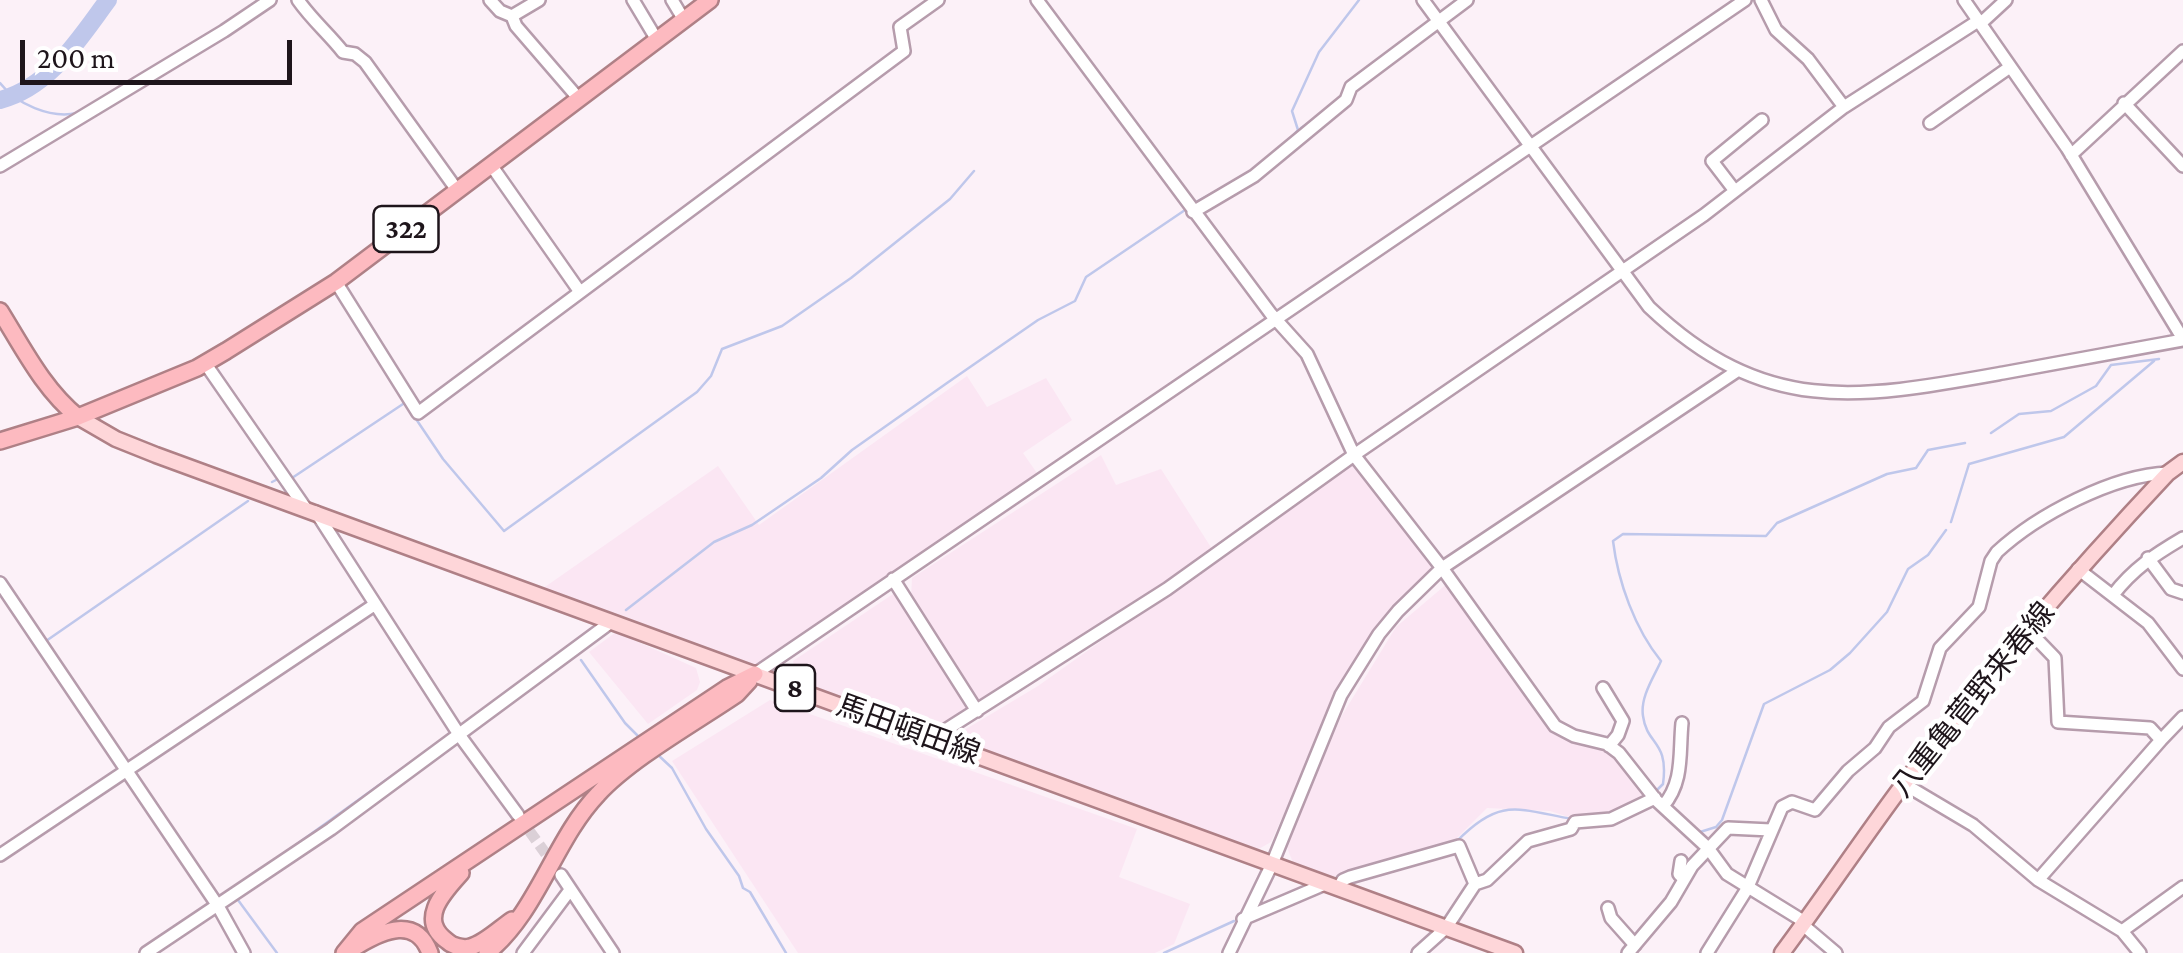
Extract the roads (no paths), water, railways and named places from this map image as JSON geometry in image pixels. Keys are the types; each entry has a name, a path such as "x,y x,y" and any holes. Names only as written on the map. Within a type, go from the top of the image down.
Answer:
{"highway":[{"name":"322","path":"0,441 78,417 205,363 336,282 710,0"},
{"path":"0,312 38,372 78,417"},
{"path":"345,953 362,932 610,765 754,674"},
{"path":"487,953 500,943 520,916 578,818 597,794 617,776 738,694 754,674"},
{"path":"474,860 438,900 433,913 435,927 444,940 470,948 520,916"},
{"path":"345,953 400,927 415,931 430,953"}],"main road":[{"name":"馬田頓田線","path":"78,417 116,439 1446,928 1491,949 1515,953"},
{"name":"八重亀菅野来春線","path":"1782,953 1904,784 2028,630 2078,569 2168,473 2183,462"}],"street":[{"path":"0,166 224,32 270,0"},
{"path":"298,0 317,27 343,52 365,62 457,190"},
{"path":"490,0 512,16 516,26 579,100"},
{"path":"512,16 539,0"},
{"path":"633,0 657,40"},
{"path":"672,0 684,20"},
{"path":"336,282 418,413 904,51 900,27 938,0"},
{"path":"1037,0 1274,319 1307,354 1354,455 1442,568 1555,726 1610,746 1655,798 1708,848 1715,862 1747,889 1801,922 1836,953"},
{"path":"1423,0 1649,308 1674,330 1736,370 1782,387 1862,395 2183,339 2071,155 1964,0"},
{"path":"1190,208 1254,176 1346,100 1350,87 1467,0"},
{"path":"754,674 1745,0"},
{"path":"1760,0 1776,30 1808,59 1844,108"},
{"path":"933,738 1167,589 1735,191 1844,108 1979,23 2006,0"},
{"path":"2071,155 2183,52"},
{"path":"1930,123 2010,68"},
{"path":"2124,103 2183,166"},
{"path":"1735,191 1712,161 1762,120"},
{"path":"491,165 580,292"},
{"path":"205,363 311,510 460,736 518,815"},
{"path":"1229,953 1242,919 1272,864 1341,695 1398,611 1442,568 1736,370"},
{"path":"1708,953 1747,889 1771,830 1788,802 1815,810 1848,771 1875,748 1889,727 1919,706 1930,685 1940,648 1948,636 1974,615 1991,560 2003,547 2066,504 2146,474 2168,473"},
{"path":"2113,595 2148,558 2183,538"},
{"path":"2148,558 2171,589 2183,593"},
{"path":"2078,569 2148,622 2183,669"},
{"path":"894,578 977,712"},
{"path":"0,582 218,906 244,953"},
{"path":"0,855 374,605"},
{"path":"146,953 234,896 460,736 611,622"},
{"path":"2028,630 2055,658 2058,722 2150,728 2161,740"},
{"path":"1603,688 1622,721 1610,746"},
{"path":"2038,880 2183,717"},
{"path":"1418,953 1446,928 1475,884 1487,880 1528,841 1571,829 1576,822 1612,819 1655,798 1673,796 1682,723"},
{"path":"1904,784 1973,825 2038,880 2122,931 2140,953"},
{"path":"1608,908 1632,949 1708,848 1728,828 1771,830"},
{"path":"1242,919 1350,877 1459,846 1475,884"},
{"path":"1681,862 1679,874 1684,879"},
{"path":"561,876 613,953"},
{"path":"2122,931 2183,887"},
{"path":"523,953 570,890"}],"waterway":[{"path":"0,100 18,94 48,73 108,0"},
{"path":"1286,143 1298,130 1292,111 1319,52 1359,0"},
{"path":"217,29 231,19"},
{"path":"0,83 35,108 56,114 77,113"},
{"path":"1301,128 1319,116"},
{"path":"1242,177 1256,167"},
{"path":"414,416 443,459 504,531 697,392 711,376 722,349 782,326 851,278 950,199 974,171"},
{"path":"1194,203 1235,181"},
{"path":"626,610 714,542 752,525 947,383 1038,320 1075,301 1086,277 1188,208"},
{"path":"1991,433 2019,414 2051,411 2096,386 2111,365 2159,359"},
{"path":"1951,522 1969,464 2064,437 2154,361"},
{"path":"292,478 406,402"},
{"path":"1655,792 1663,784 1663,759 1645,726 1643,709 1648,687 1661,661 1629,604 1613,541 1623,534 1766,536 1777,523 1887,474 1916,468 1928,450 1965,443"},
{"path":"272,482 280,478"},
{"path":"46,641 248,501"},
{"path":"1700,832 1716,827 1722,820 1764,704 1830,670 1850,653 1887,612 1908,569 1928,555 1946,530"},
{"path":"581,660 640,738"},
{"path":"272,862 432,747"},
{"path":"657,754 672,768 706,829 786,953"},
{"path":"1457,841 1498,812 1523,810 1572,819"},
{"path":"238,900 277,953"},
{"path":"1164,953 1234,921"}],"tunnel":[{"path":"520,818 556,868"}]}
